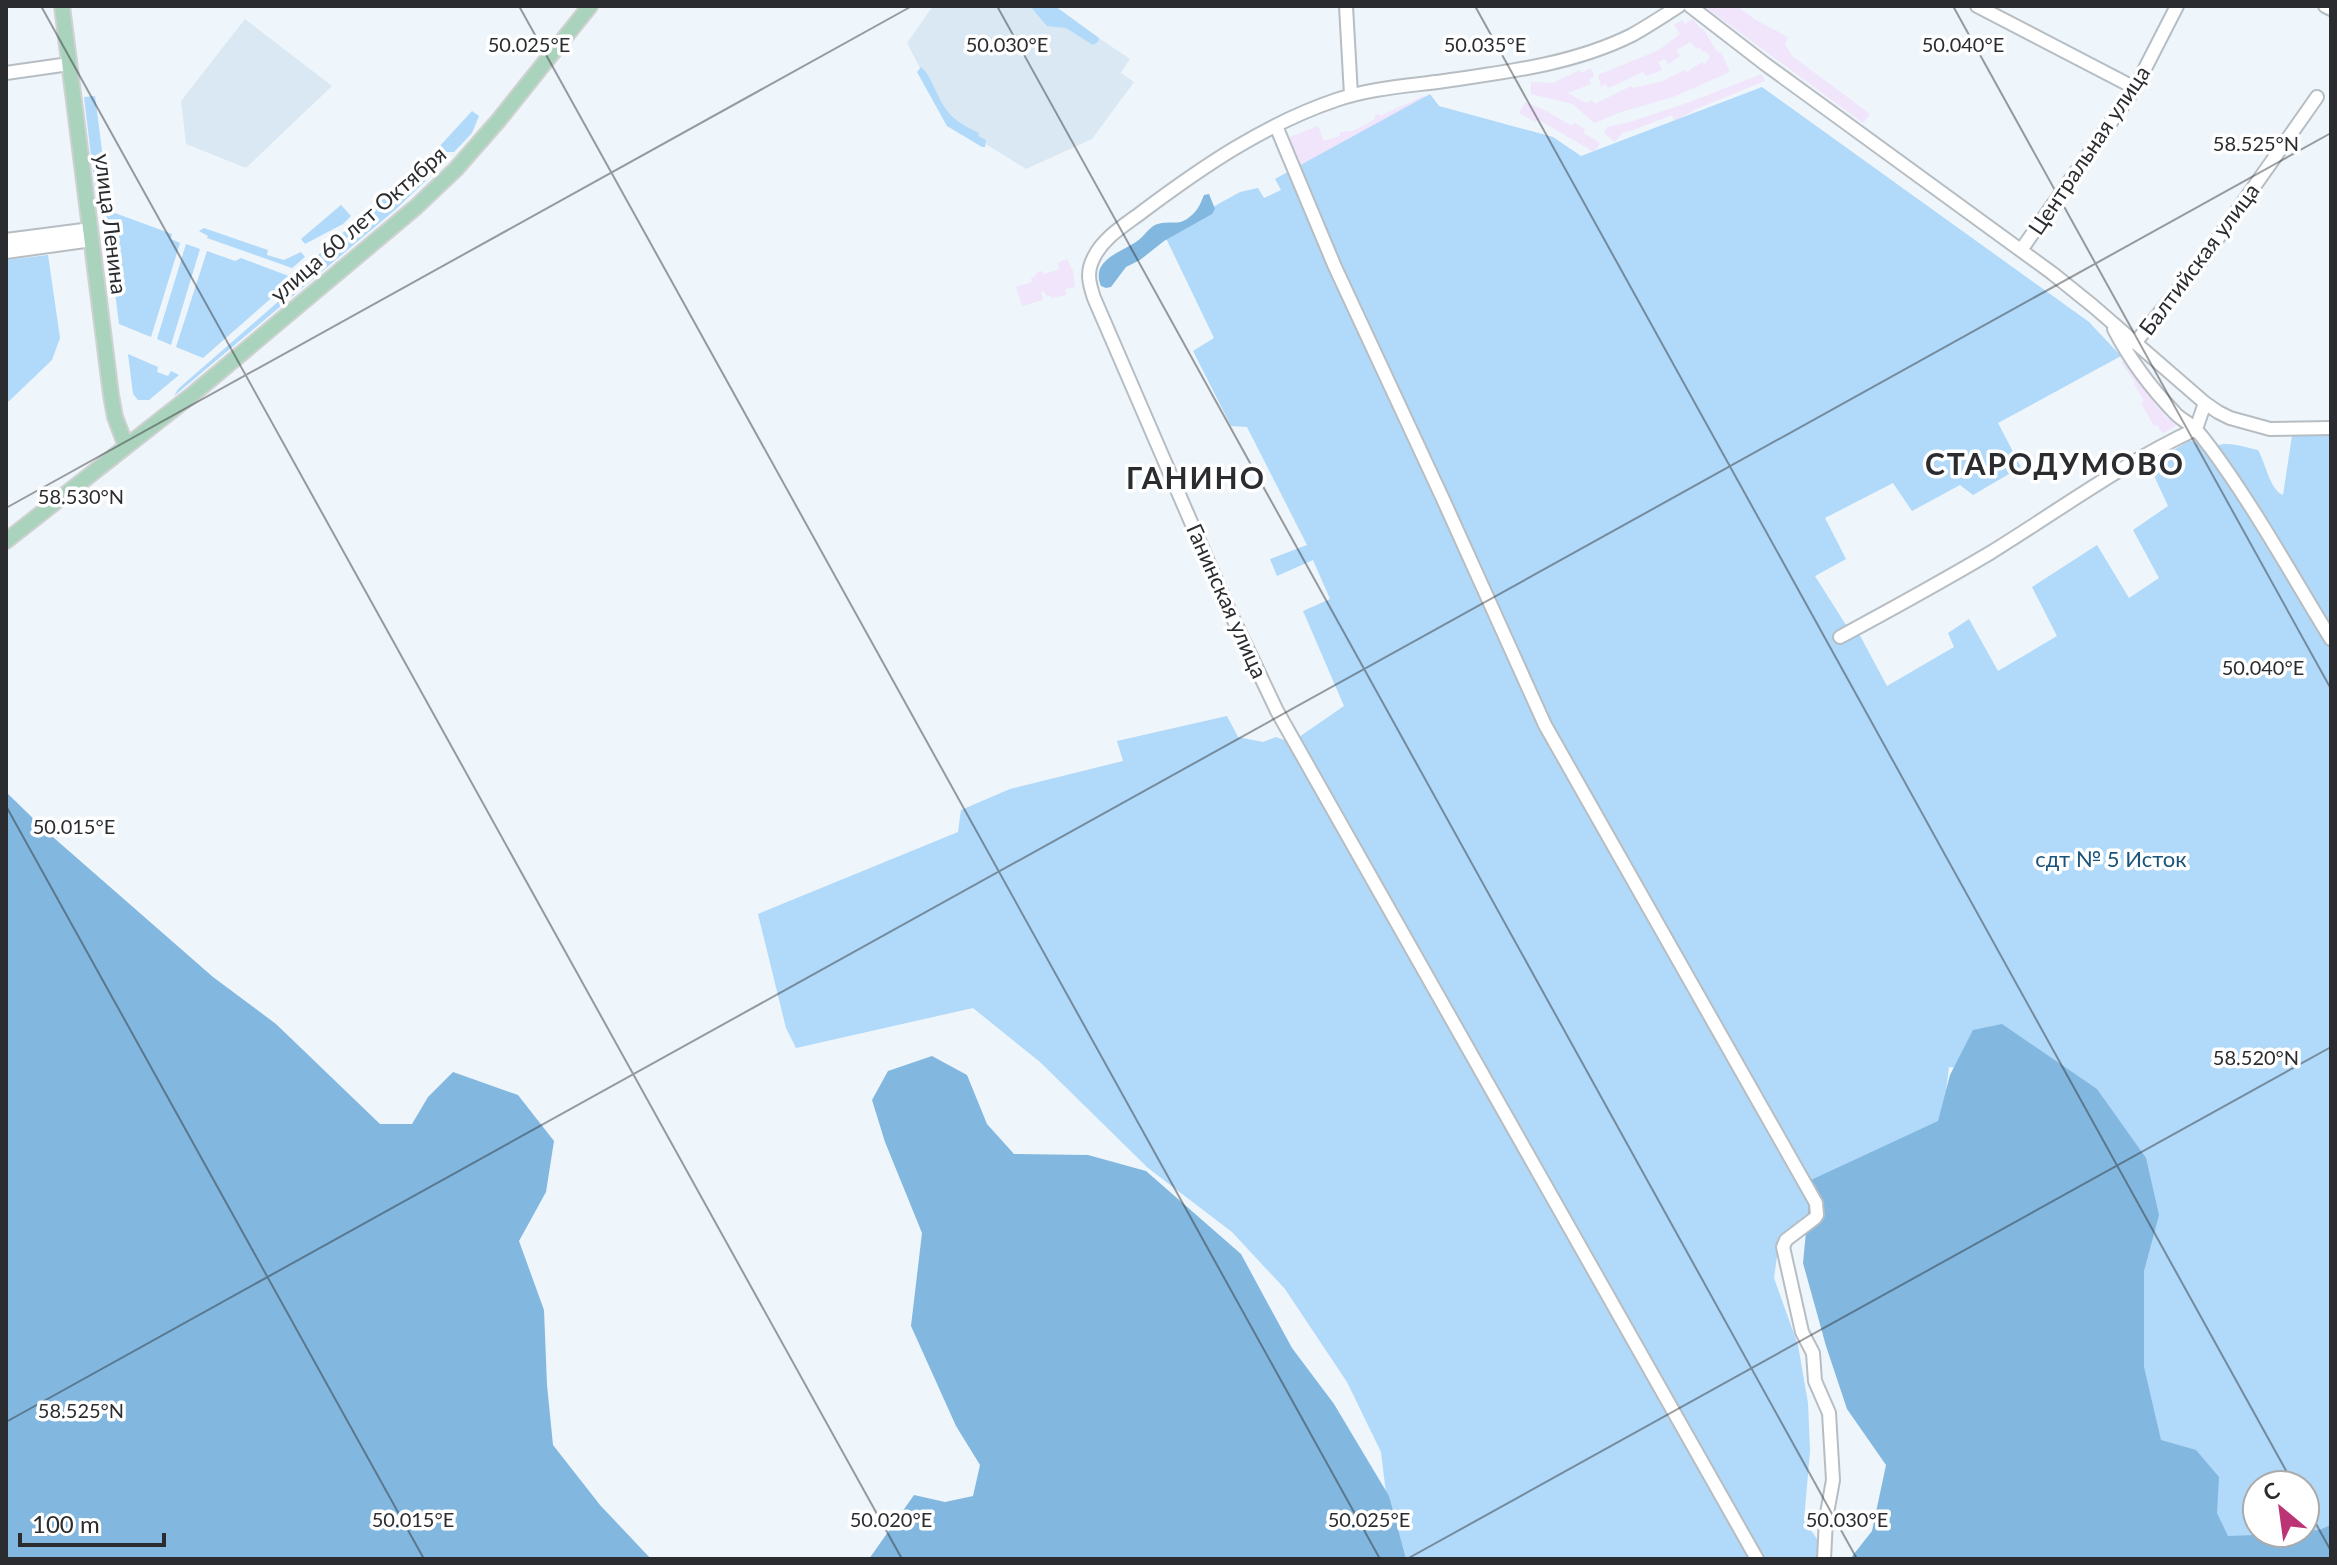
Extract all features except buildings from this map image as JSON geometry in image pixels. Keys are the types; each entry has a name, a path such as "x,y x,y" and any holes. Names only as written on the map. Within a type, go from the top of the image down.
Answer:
{"main road":[{"name":"улица Ленина","path":"62,6 115,417 126,446"},
{"name":"улица 60 лет Октября","path":"6,541 253,344 416,207 456,169 498,121 590,6"}],"street":[{"path":"1346,6 1351,95"},
{"path":"1679,6 1630,36 1590,52 1519,70 1351,95 1276,126 1335,267 1545,725 1816,1203 1815,1218 1786,1240 1783,1247 1802,1332 1813,1353 1815,1381 1829,1413 1833,1480 1826,1519 1824,1559"},
{"path":"1690,6 2063,281 2205,403 2230,418 2270,429 2331,428"},
{"path":"1977,6 2135,88"},
{"name":"Центральная улица","path":"2021,250 2135,88 2177,6"},
{"path":"2325,6 2331,9"},
{"path":"6,73 69,64"},
{"name":"Балтийская улица","path":"2135,343 2204,258 2317,97"},
{"name":"Ганинская улица","path":"1276,126 1217,159 1113,234 1094,256 1089,271 1090,285 1266,689 1757,1559"},
{"path":"6,240 91,235"},
{"path":"6,252 91,235"},
{"path":"2111,322 2129,356 2178,417 2196,429 2261,520 2331,639"},
{"path":"1840,637 1990,553 2081,494 2196,429 2205,403"}],"shaded area":[{"path":"933,6 1051,6 1130,59 1121,73 1134,82 1092,139 1026,169 947,120 907,43"},
{"path":"1737,6 1788,37 1785,44 1792,56 1870,114 1863,123 1705,7"},
{"path":"245,19 332,86 246,168 186,144 181,101"},
{"path":"1693,19 1718,53 1721,52 1730,72 1673,97 1594,123 1573,104 1531,94 1531,82 1553,83 1591,68 1594,76 1589,79 1591,84 1568,93 1586,103 1592,100 1595,104 1631,86 1660,82 1685,70 1687,72 1702,62 1704,65 1710,57 1691,42 1676,50 1680,56 1668,64 1665,59 1658,62 1662,70 1646,76 1643,72 1608,88 1606,84 1601,86 1598,75 1659,50 1680,34 1674,25"},
{"path":"1762,74 1765,81 1696,109 1675,121 1672,115 1623,132 1615,142 1604,133 1607,127 1684,104"},
{"path":"1423,96 1427,101 1355,140 1342,142 1336,149 1298,166 1287,138 1318,126 1324,141 1340,136 1340,132 1353,131 1375,119 1374,116"},
{"path":"1525,102 1572,126 1574,123 1585,129 1584,133 1600,143 1594,152 1539,120 1536,122 1519,113"},
{"path":"1209,194 1215,209 1212,214 1126,267 1111,287 1101,286 1100,268 1111,256 1156,225 1187,219 1198,208 1204,195"},
{"path":"1067,259 1073,271 1075,287 1065,289 1066,295 1051,298 1044,291 1041,292 1043,300 1022,306 1016,287 1032,282 1031,278 1036,273 1060,269 1057,263"},
{"path":"2125,360 2158,408 2161,407 2166,417 2177,425 2163,434 2157,425 2154,426 2141,403 2144,401 2135,382 2121,362"},
{"path":"6,792 46,831 213,977 276,1024 380,1124 412,1124 428,1097 453,1072 518,1095 554,1141 546,1192 519,1241 544,1310 553,1445 600,1505 651,1559 6,1559"},
{"path":"2002,1024 2097,1089 2146,1158 2159,1215 2144,1271 2144,1367 2161,1440 2196,1450 2219,1477 2217,1513 2228,1536 2241,1535 2241,1549 2321,1549 2321,1529 2331,1525 2331,1559 1850,1559 1872,1531 1886,1465 1847,1409 1803,1263 1811,1180 1938,1121 1950,1075 1973,1030"},
{"path":"932,1056 967,1075 987,1124 1014,1154 1088,1155 1146,1171 1241,1254 1292,1348 1334,1404 1389,1496 1406,1559 869,1559 914,1495 945,1502 973,1496 980,1465 956,1426 911,1326 922,1233 885,1142 872,1100 888,1071"}],"green space":[{"path":"1030,6 1055,6 1099,38 1098,42 1093,45 1066,28 1047,26"},
{"path":"921,67 947,111 979,133 978,136 986,140 985,147 947,126 917,72"},
{"name":"сдт № 5 Исток","path":"1762,87 2089,322 2121,356 1998,423 2021,467 1973,495 1960,485 1912,511 1893,483 1825,518 1846,559 1815,576 1851,633 1858,632 1887,686 1954,647 1948,633 1969,619 1998,671 2057,636 2032,587 2097,545 2129,598 2159,578 2133,530 2168,506 2149,465 2190,440 2210,450 2227,444 2258,450 2271,482 2283,495 2293,429 2331,426 2331,1559 2321,1549 2321,1469 2241,1469 2241,1545 2208,1554 1977,1070 1949,1067 1933,1193 1831,1204 1779,1242 1774,1278 1798,1345 1808,1403 1810,1451 1804,1520 1821,1545 1819,1559 1394,1559 1381,1452 1347,1382 1285,1289 1232,1232 1148,1168 1040,1062 973,1008 796,1048 786,1028 758,914 958,832 961,810 1010,789 1123,761 1117,741 1227,716 1238,737 1263,742 1276,737 1284,740 1299,737 1344,706 1303,611 1330,599 1313,560 1277,576 1270,559 1307,545 1247,427 1231,426 1193,351 1214,338 1164,234 1240,192 1258,188 1264,198 1281,190 1275,179 1430,94 1439,106 1553,137 1581,156"},
{"path":"95,96 109,205 97,206 84,97"},
{"path":"472,111 479,116 472,133 454,152 438,148"},
{"path":"431,154 438,160 438,169 395,210 174,396 178,389 303,280 298,273"},
{"path":"341,205 351,216 343,224 305,244 301,239"},
{"path":"112,212 172,234 171,239 180,243 151,337 119,324 105,213"},
{"path":"204,228 268,250 267,255 284,260 301,252 305,257 292,268 207,238 199,231"},
{"path":"186,244 200,249 171,345 157,339"},
{"path":"207,251 235,261 241,258 294,278 203,358 176,347"},
{"path":"48,255 60,338 52,360 6,404 6,260"},
{"path":"128,354 158,367 157,372 168,376 171,371 179,375 149,400 138,400 133,394"}],"district":[{"name":"СТАРОДУМОВО","path":"2055,465"},
{"name":"ГАНИНО","path":"1196,479"}]}
